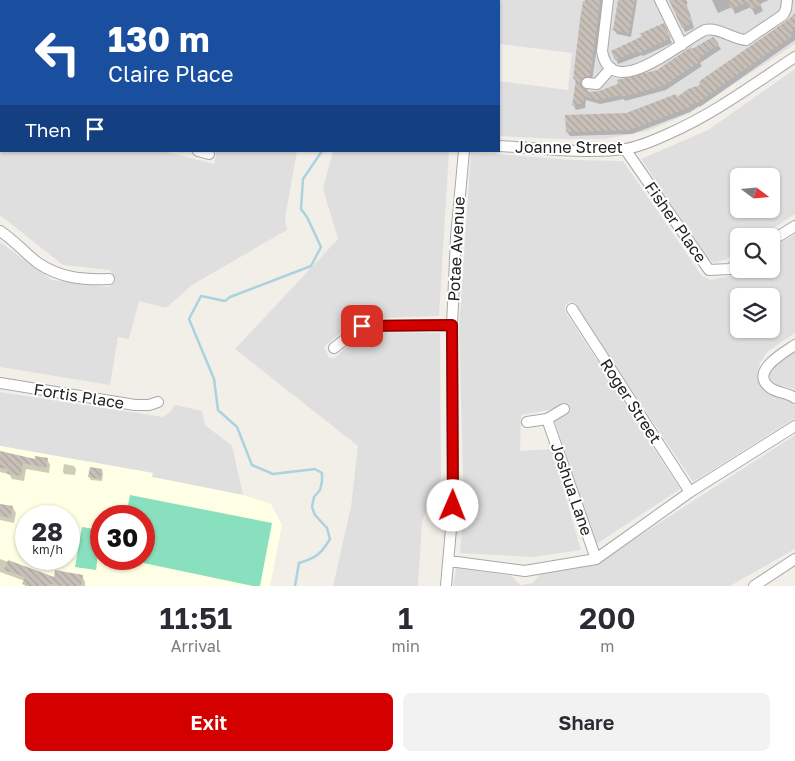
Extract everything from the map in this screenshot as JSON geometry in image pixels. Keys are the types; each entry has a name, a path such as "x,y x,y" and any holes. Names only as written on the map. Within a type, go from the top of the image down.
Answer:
{"street":[{"path":"608,0 602,51 603,59 617,72 644,66 669,54 702,31 711,29 740,40 746,40 783,15 787,0"},
{"path":"660,0 682,45"},
{"name":"Joanne Street","path":"500,146 577,150 625,149 654,140 689,125 711,113 795,57"},
{"path":"587,83 597,84 611,68"},
{"name":"Fisher Place","path":"625,149 709,270 730,269"},
{"path":"202,152 209,154"},
{"name":"Potae Avenue","path":"446,586 454,479 452,325 456,236 464,152"},
{"path":"780,236 795,226"},
{"path":"0,230 38,262 53,271 87,280 108,279"},
{"name":"Roger Street","path":"572,309 690,492"},
{"path":"334,348 362,326 452,325"},
{"path":"795,345 770,362 764,372 765,380 772,389 795,398"},
{"name":"Fortis Place","path":"0,383 135,405 149,405 158,402"},
{"path":"527,422 547,419 564,409"},
{"name":"Joshua Lane","path":"547,419 596,559"},
{"path":"449,561 525,571 596,559 690,492 795,426"},
{"path":"754,586 795,559"}],"shaded area":[{"path":"500,0 795,0 795,44 690,113 647,131 605,139 500,136 500,81 568,90 572,53 500,44"},
{"path":"795,69 795,214 773,228 730,228 730,257 725,260 714,263 709,260 641,159 708,130"},
{"path":"0,152 167,152 214,164 217,152 297,152 285,218 287,230 192,285 166,308 139,301 129,339 118,337 110,385 0,367 0,242 52,280 108,287 115,282 110,270 63,265 0,215"},
{"path":"333,152 449,152 439,316 357,319 324,347 329,358 335,358 362,332 440,333 441,478 422,521 418,586 333,586 351,507 358,446 235,349 338,239 323,189"},
{"path":"471,152 572,160 623,161 702,276 711,280 730,275 730,278 780,278 780,243 795,234 795,333 768,351 761,361 758,371 759,381 795,406 795,418 693,482 574,303 569,302 565,305 565,311 680,489 595,545 555,421 569,411 565,405 521,415 520,451 552,449 581,550 533,557 460,553 464,506 459,328"},
{"path":"795,351 795,389 773,385 768,375 771,367"},
{"path":"0,392 163,417 175,405 202,411 205,425 232,446 243,495 152,477 152,473 0,446"},
{"path":"795,435 795,549 730,586 453,586 456,568 512,576 520,585 533,583 541,573 596,564"},
{"path":"0,446 153,473 152,477 243,495 271,504 282,525 270,586 0,586"}],"green space":[{"path":"130,495 272,523 260,586 155,565 155,505 128,505"},
{"path":"82,527 90,528 90,569 80,568"}],"building":[{"path":"600,0 590,76 584,77 580,82 581,86 588,90 588,92 599,91 618,84 617,80 657,70 691,47 692,49 713,37 719,44 699,58 701,61 663,86 622,97 621,95 597,100 584,96 583,103 572,106 576,79 573,79 580,20 583,1"},
{"path":"618,0 635,0 629,33 613,30"},
{"path":"669,0 685,0 693,23 682,28"},
{"path":"727,0 759,0 761,5 751,9 748,2 731,9"},
{"path":"795,13 795,29 790,33 792,36 696,104 695,102 688,108 629,130 566,132 565,115 626,113 676,94 677,97 688,89 700,85 699,82 701,80 787,21"},
{"path":"664,23 671,38 639,53 638,51 615,60 611,51 645,35 639,34"},
{"path":"0,451 35,459 35,456 48,458 46,468 23,463 21,476 7,474 8,469 0,468"},
{"path":"90,467 102,469 101,479 88,477"},
{"path":"0,504 13,506 11,518 0,516"},
{"path":"8,560 15,563 15,570 35,570 54,577 55,570 83,575 81,586 50,584 49,586 27,586 22,584 25,577 4,570"}],"waterway":[{"path":"295,586 299,563 318,555 330,539 327,528 315,515 312,507 314,497 320,490 322,473 315,469 273,474 252,465 237,427 218,410 214,379 189,319 201,296 225,301 230,297 311,266 321,247 307,217 301,209 303,179 321,152"}],"route":[{"path":"362,326 452,325 453,506"}]}
